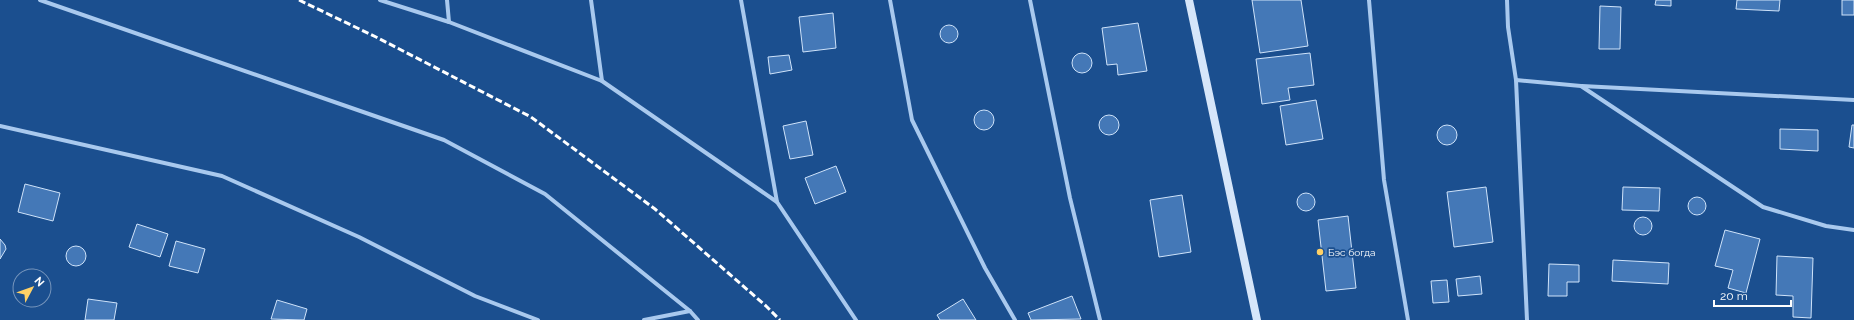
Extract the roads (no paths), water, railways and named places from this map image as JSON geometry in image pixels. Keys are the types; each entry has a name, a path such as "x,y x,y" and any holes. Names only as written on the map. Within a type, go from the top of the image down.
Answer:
{"street":[{"path":"40,0 444,140 545,194 690,311 698,320"},
{"path":"380,0 449,22 602,82 776,202 856,320"},
{"path":"447,0 449,22"},
{"path":"591,0 602,82"},
{"path":"741,0 776,202"},
{"path":"890,0 912,120 985,268 1015,320"},
{"path":"1030,0 1070,198 1100,320"},
{"path":"1189,0 1257,320"},
{"path":"1369,0 1384,180 1408,320"},
{"path":"1507,0 1508,26 1516,80 1527,320"},
{"path":"1516,80 1581,86 1854,100"},
{"path":"1581,86 1763,207 1826,226 1854,230"},
{"path":"0,126 222,176 359,237 475,296 538,320"},
{"path":"644,320 690,311"}],"railway":[{"path":"299,0 376,37 531,117 655,209 780,320"}],"place":[{"name":"Бэс богда","path":"1320,252"}]}
